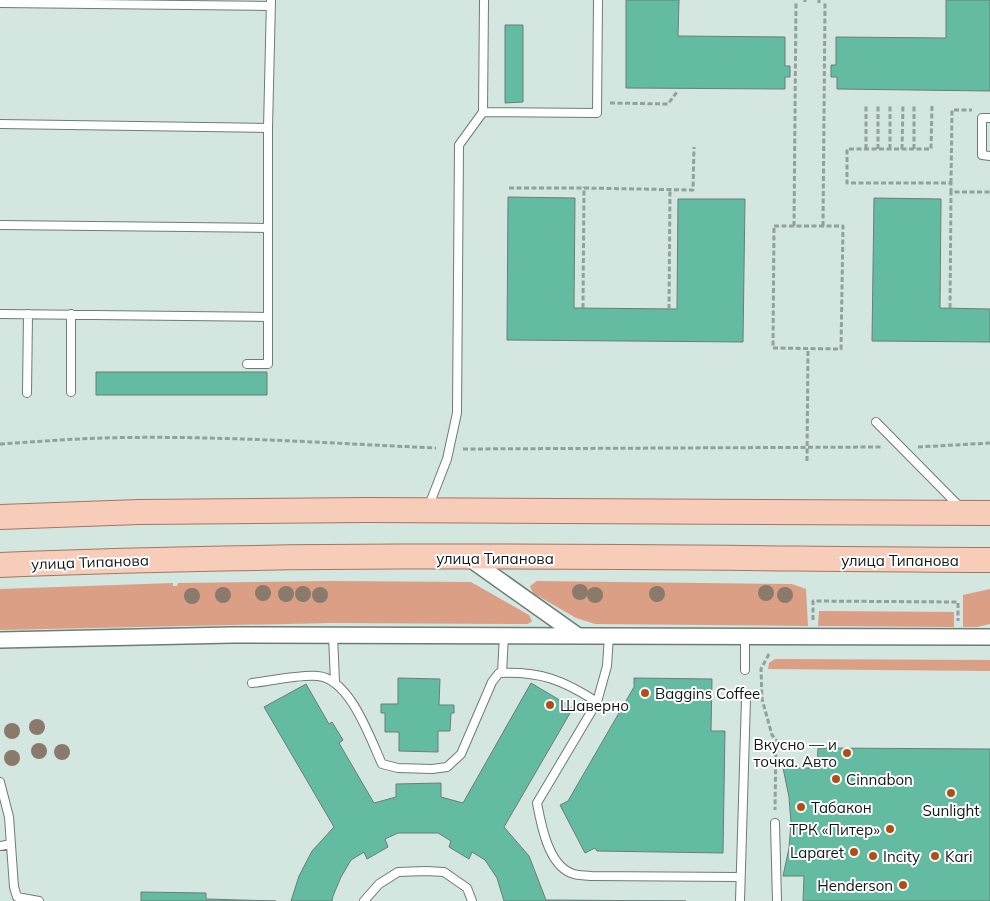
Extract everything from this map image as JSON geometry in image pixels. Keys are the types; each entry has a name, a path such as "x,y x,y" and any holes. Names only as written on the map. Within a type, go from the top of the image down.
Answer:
{"main road":[{"path":"0,517 139,512 427,510 990,513"},
{"name":"улица Типанова","path":"0,565 174,559 467,557 990,560"}],"street":[{"path":"467,557 577,635"},
{"path":"0,640 232,635 990,638"}],"lane":[{"path":"427,510 447,459 457,413 459,145 483,112 484,0"},
{"path":"483,112 597,113 598,0"},
{"path":"0,4 271,3 268,128 268,364 247,364"},
{"path":"990,118 982,118 982,156 990,156"},
{"path":"0,124 268,128"},
{"path":"0,225 268,228"},
{"path":"0,314 268,317"},
{"path":"27,393 28,314"},
{"path":"71,314 71,392"},
{"path":"876,422 966,513"},
{"path":"333,635 336,682"},
{"path":"502,673 504,635"},
{"path":"609,636 608,666 597,702 537,803 541,825 551,852 560,865 571,873 591,876 740,877"},
{"path":"745,636 745,670"},
{"path":"252,683 319,675 336,682 351,699 382,764 398,768 432,769 447,767 461,754 492,682 499,673 523,672 546,677 571,686 597,702"},
{"path":"740,901 746,699"},
{"path":"0,782 9,817 14,887 17,896 39,901"},
{"path":"775,823 777,901"},
{"path":"0,846 11,844"},
{"path":"364,901 379,884 398,872 426,871 444,872 467,888 472,901"}],"path":[{"path":"794,226 796,2"},
{"path":"823,226 825,3"},
{"path":"605,103 668,104 677,92"},
{"path":"866,104 866,148"},
{"path":"878,104 878,149"},
{"path":"890,105 890,149"},
{"path":"902,105 902,149"},
{"path":"914,106 914,149"},
{"path":"932,106 931,149 848,148 847,183 951,183"},
{"path":"950,308 952,110"},
{"path":"509,188 694,190 694,147"},
{"path":"583,308 584,188"},
{"path":"669,309 670,189"},
{"path":"951,192 990,192"},
{"path":"774,226 794,226 843,226 842,349 773,348 774,226"},
{"path":"807,461 808,349"},
{"path":"0,444 102,438 195,438 449,449 807,448 990,444"},
{"path":"813,601 958,602 958,627"},
{"path":"770,654 761,670 762,699 772,735 776,740 775,823"}],"shaded area":[{"path":"537,581 792,584 806,589 808,626 595,624 576,618 533,593 530,586"},
{"path":"471,582 529,615 532,621 527,624 331,623 0,630 0,589 173,583 173,586 177,586 178,583"},
{"path":"990,589 990,624 977,627 963,627 963,595"},
{"path":"819,611 954,612 954,627 818,626"},
{"path":"775,659 990,660 990,671 768,669 769,663"}],"building":[{"path":"626,0 679,0 678,36 785,37 785,66 790,66 790,77 785,77 785,89 626,88"},
{"path":"946,0 990,0 990,91 837,89 837,77 831,77 831,65 836,65 836,37 946,38"},
{"path":"505,25 523,25 523,102 505,103"},
{"path":"508,197 575,198 574,308 677,309 678,199 745,199 743,342 507,340"},
{"path":"874,198 941,199 940,308 990,309 990,342 872,341"},
{"path":"96,372 267,372 267,395 96,395"},
{"path":"398,678 440,679 439,705 454,705 454,713 451,713 450,731 438,731 438,752 399,751 399,732 385,732 385,713 381,713 381,704 398,704"},
{"path":"634,678 712,679 711,731 725,731 723,853 597,851 595,848 585,853 560,805 568,801 634,687"},
{"path":"531,683 573,708 504,827 529,856 546,900 686,901 504,901 497,878 485,860 472,852 469,859 449,847 451,841 438,833 398,833 385,839 388,847 367,859 364,852 351,860 341,877 332,901 291,901 299,876 312,851 334,827 264,707 306,684 329,724 332,722 343,740 339,743 374,803 396,797 396,784 441,783 441,797 463,803"},
{"name":"ТРК «Питер»","path":"818,748 990,749 990,901 803,901 804,876 783,876 789,848 791,823 789,797 783,768 817,768"},
{"path":"141,892 206,893 206,899 276,901 141,901"}],"place":[{"name":"Baggins Coffee","path":"645,693"},
{"name":"Шаверно","path":"550,705"},
{"name":"Вкусно — и точка. Авто","path":"847,753"},
{"name":"Cinnabon","path":"836,779"},
{"name":"Sunlight","path":"951,793"},
{"name":"Табакон","path":"801,807"},
{"name":"ТРК «Питер»","path":"890,829"},
{"name":"Laparet","path":"854,852"},
{"name":"Incity","path":"873,856"},
{"name":"Kari","path":"935,856"},
{"name":"Henderson","path":"903,885"}]}
